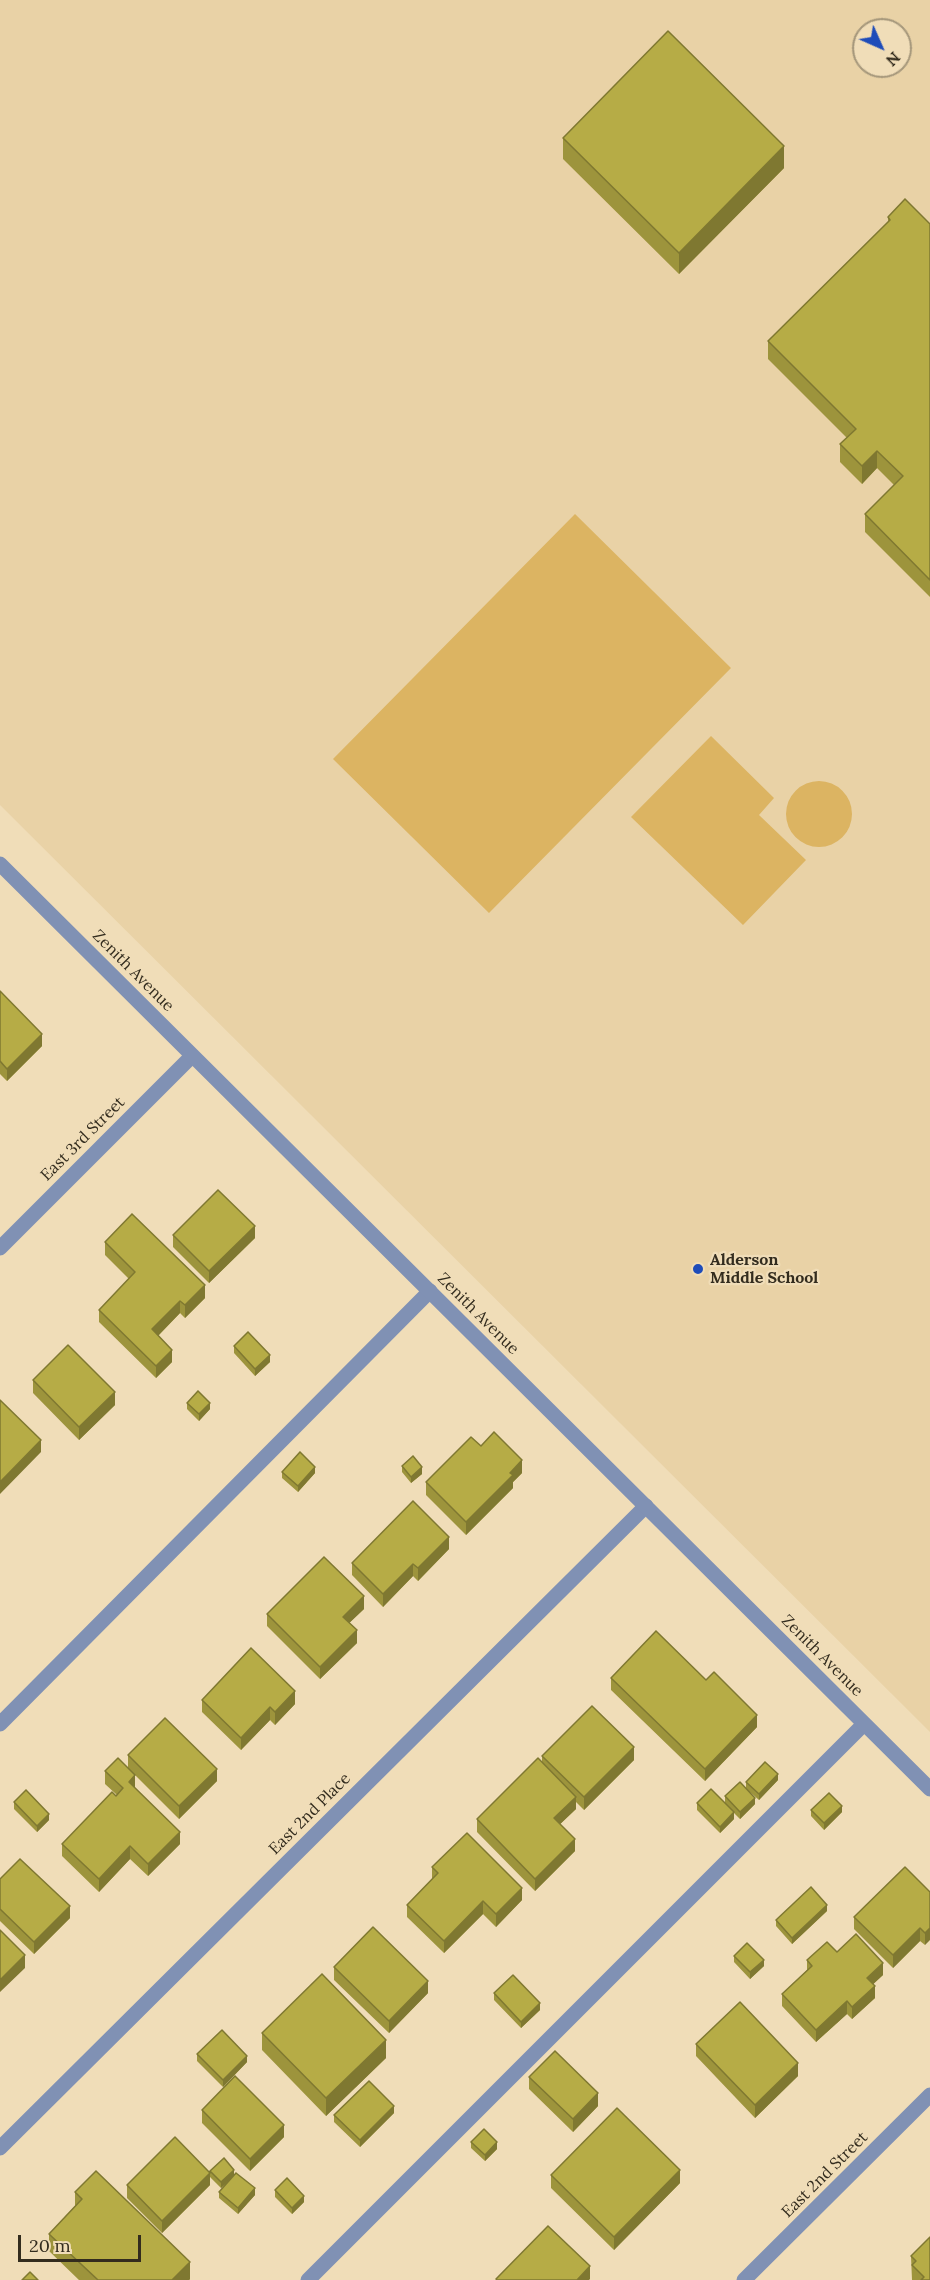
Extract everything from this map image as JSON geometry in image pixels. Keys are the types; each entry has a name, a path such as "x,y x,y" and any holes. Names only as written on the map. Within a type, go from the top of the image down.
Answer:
{"street":[{"name":"Zenith Avenue","path":"0,864 930,1789"},
{"name":"East 3rd Street","path":"0,1248 192,1056"},
{"path":"0,1724 430,1292"},
{"name":"East 2nd Place","path":"0,2148 646,1506"},
{"path":"308,2280 864,1724"},
{"name":"East 2nd Street","path":"744,2280 930,2095"}],"shaded area":[{"name":"Alderson Middle School","path":"0,0 930,0 930,1732 0,805"},
{"path":"575,514 731,668 489,913 333,759"},
{"path":"711,736 774,798 759,815 806,860 743,925 631,817"},
{"path":"819,781 832,784 842,791 849,801 852,814 849,827 842,837 832,844 819,847 806,844 796,837 789,827 786,814 789,801 796,791 806,784"}],"building":[{"path":"668,31 784,146 679,253 563,138"},
{"path":"905,199 930,224 930,580 865,514 903,476 877,451 862,466 840,444 856,429 768,341 890,220 888,217"},
{"path":"0,991 42,1034 7,1069 0,1061"},
{"path":"218,1190 255,1226 209,1271 173,1235"},
{"path":"132,1214 205,1285 185,1305 180,1301 152,1329 172,1350 156,1366 99,1310 135,1272 105,1242"},
{"path":"248,1332 270,1355 255,1369 234,1346"},
{"path":"68,1345 115,1392 79,1427 33,1380"},
{"path":"198,1391 210,1403 199,1414 187,1403"},
{"path":"0,1400 41,1440 0,1482"},
{"path":"494,1432 522,1460 510,1473 513,1475 466,1522 426,1482 471,1437 481,1446"},
{"path":"300,1452 315,1467 298,1486 282,1472"},
{"path":"413,1456 422,1467 411,1477 402,1466"},
{"path":"413,1501 449,1537 418,1568 413,1564 383,1594 352,1563"},
{"path":"324,1557 364,1596 343,1617 357,1630 320,1667 267,1614"},
{"path":"656,1631 706,1680 714,1672 757,1715 705,1769 611,1678"},
{"path":"251,1648 295,1691 275,1712 270,1707 241,1738 202,1700"},
{"path":"592,1706 634,1747 584,1797 542,1756"},
{"path":"165,1718 217,1769 179,1806 128,1755"},
{"path":"118,1758 135,1775 129,1782 180,1832 148,1864 130,1846 99,1879 62,1844 112,1792 116,1796 123,1788 105,1771"},
{"path":"538,1758 576,1797 554,1818 575,1839 535,1879 477,1819"},
{"path":"765,1762 778,1774 759,1794 746,1782"},
{"path":"740,1782 755,1798 740,1812 725,1796"},
{"path":"711,1789 734,1812 720,1827 697,1803"},
{"path":"26,1790 49,1814 37,1826 14,1802"},
{"path":"829,1793 842,1806 824,1823 811,1810"},
{"path":"467,1833 522,1888 496,1914 483,1901 444,1941 407,1905 438,1873 432,1867"},
{"path":"20,1859 70,1906 34,1942 0,1909 0,1879"},
{"path":"905,1867 930,1892 930,1928 925,1933 920,1928 893,1955 854,1917"},
{"path":"811,1887 827,1905 792,1938 776,1920"},
{"path":"373,1927 428,1981 389,2021 334,1967"},
{"path":"0,1930 25,1955 0,1980"},
{"path":"856,1934 883,1963 867,1978 875,1986 852,2007 847,2001 816,2030 782,1994 812,1966 807,1960 827,1942 837,1952"},
{"path":"747,1943 764,1960 750,1972 734,1956"},
{"path":"322,1974 386,2040 326,2098 262,2033"},
{"path":"513,1975 540,2003 521,2022 494,1993"},
{"path":"740,2002 798,2063 755,2105 696,2044"},
{"path":"222,2030 247,2056 223,2080 197,2054"},
{"path":"555,2051 598,2093 573,2119 529,2077"},
{"path":"235,2076 284,2125 250,2159 202,2110"},
{"path":"369,2081 394,2106 360,2140 334,2115"},
{"path":"617,2108 680,2170 614,2237 551,2175"},
{"path":"484,2129 497,2142 485,2155 471,2142"},
{"path":"175,2137 210,2173 162,2221 127,2185"},
{"path":"224,2158 234,2170 221,2182 210,2171"},
{"path":"96,2171 190,2262 172,2280 98,2280 49,2234 82,2199 75,2192"},
{"path":"236,2173 255,2188 238,2208 219,2192"},
{"path":"287,2178 304,2196 292,2208 275,2190"},
{"path":"548,2226 590,2266 577,2280 497,2280 496,2279"},
{"path":"930,2237 930,2280 921,2280 924,2277 912,2265 916,2261 911,2256"},
{"path":"30,2272 38,2280 22,2280"}],"place":[{"name":"Alderson Middle School","path":"698,1269"}]}
